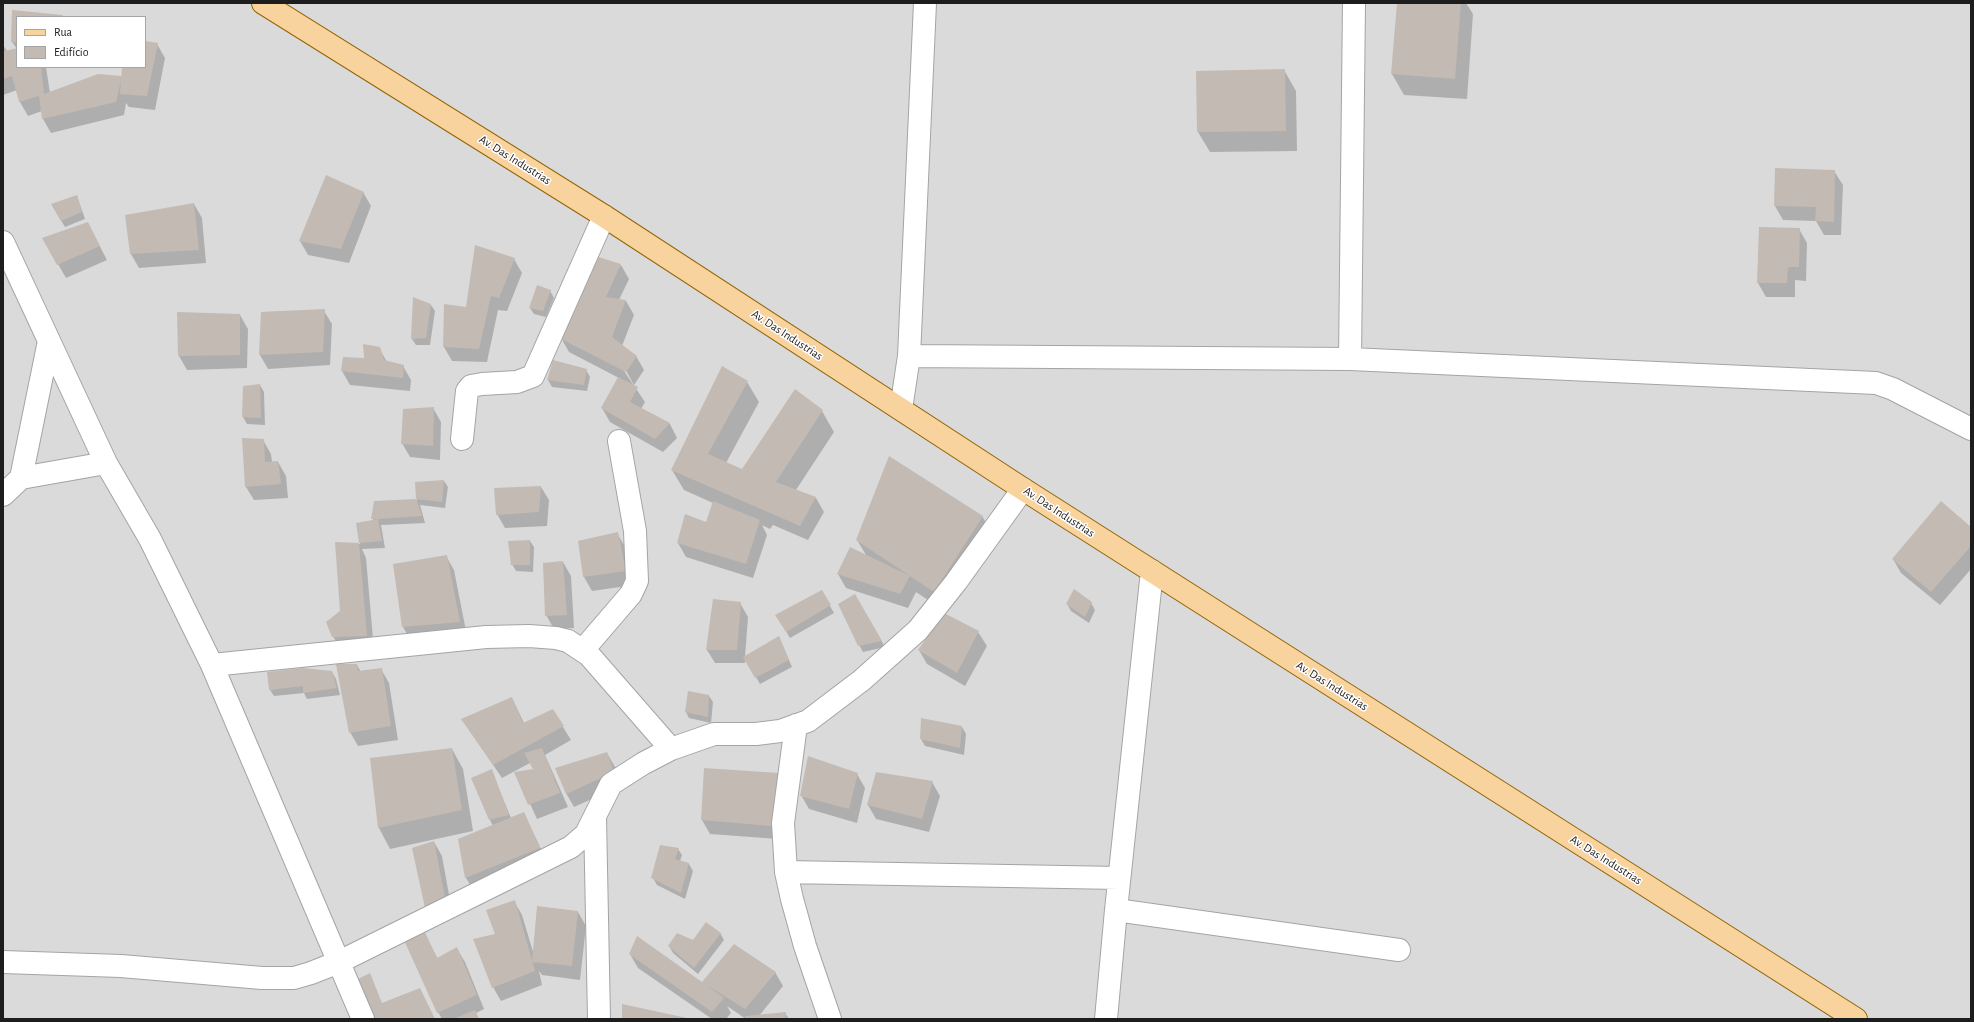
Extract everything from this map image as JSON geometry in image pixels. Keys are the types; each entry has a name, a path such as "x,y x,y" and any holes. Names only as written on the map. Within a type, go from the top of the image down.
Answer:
{"main road":[{"name":"Av. Das Industrias","path":"263,3 604,216 1023,489 1856,1019"}],"street":[{"path":"901,409 910,356 925,3"},
{"path":"1350,359 1354,3"},
{"path":"462,440 467,391 471,386 488,383 517,382 533,376 604,216"},
{"path":"3,242 106,464 150,539 212,665 338,962 364,1019"},
{"path":"22,478 49,341"},
{"path":"910,356 1350,359 1876,383 1893,389 1971,430"},
{"path":"582,650 631,594 636,581 635,530 619,441"},
{"path":"3,495 22,478 106,464"},
{"path":"3,962 121,966 262,978 294,978 338,962 571,847 586,834 611,784 644,763 671,749 714,734 756,734 780,731 808,721 862,680 918,630 956,582 1023,489"},
{"path":"1106,1019 1119,878 1152,571"},
{"path":"212,665 501,637 529,636 556,638 568,641 582,650 671,749"},
{"path":"796,725 783,823 786,872 805,946 830,1019"},
{"path":"595,818 599,1019"},
{"path":"786,872 1119,878"},
{"path":"1116,910 1399,950"}],"shaded area":[{"path":"3,3 1971,3 1971,1019 3,1019"}],"building":[{"path":"1397,3 1461,3 1455,79 1391,74"},
{"path":"12,10 63,15 16,16 16,42 11,42"},
{"path":"146,41 158,43 147,96 120,94 122,68 146,68"},
{"path":"3,44 5,51 16,48 16,68 41,68 44,94 98,74 122,76 116,102 42,119 39,96 19,102 12,76 3,79"},
{"path":"1285,69 1286,131 1197,132 1196,71"},
{"path":"1775,168 1835,170 1834,222 1815,221 1816,207 1774,206"},
{"path":"326,175 364,192 341,249 299,241"},
{"path":"77,195 82,212 61,221 51,204"},
{"path":"194,203 199,250 130,254 125,215"},
{"path":"88,222 100,246 57,265 42,238"},
{"path":"1759,227 1800,228 1799,267 1788,267 1787,283 1757,283"},
{"path":"475,245 515,258 499,298 491,296 479,349 443,347 444,304 466,307"},
{"path":"595,256 621,264 606,297 626,300 612,337 637,356 626,372 559,338"},
{"path":"537,285 551,290 543,311 529,308"},
{"path":"413,297 431,304 426,338 411,339"},
{"path":"325,309 323,352 259,355 261,312"},
{"path":"177,312 240,314 240,355 178,356"},
{"path":"363,344 380,347 384,360 404,365 403,378 341,371 343,357 364,358"},
{"path":"553,360 587,369 584,385 547,380"},
{"path":"722,366 748,381 708,454 742,469 795,389 823,410 776,482 816,497 800,526 671,470"},
{"path":"618,377 638,387 630,402 670,423 655,439 601,408"},
{"path":"260,384 261,418 242,417 243,386"},
{"path":"434,407 433,446 401,444 403,409"},
{"path":"242,438 264,439 265,462 278,461 281,484 245,487"},
{"path":"889,456 983,516 934,592 856,540"},
{"path":"444,480 442,502 416,499 415,482"},
{"path":"541,486 539,512 496,515 494,488"},
{"path":"416,499 422,516 371,519 374,501"},
{"path":"713,501 760,520 746,564 677,543 685,514 706,522"},
{"path":"1941,501 1971,527 1971,546 1931,592 1892,559"},
{"path":"378,519 382,541 359,543 356,523"},
{"path":"618,532 626,571 583,577 578,541"},
{"path":"530,540 530,565 511,565 508,541"},
{"path":"335,542 359,543 367,636 332,637 326,622 340,611"},
{"path":"850,547 910,576 900,594 837,574"},
{"path":"447,555 460,622 402,627 393,564"},
{"path":"563,561 567,615 545,616 543,563"},
{"path":"1074,589 1092,602 1085,617 1066,604"},
{"path":"822,590 831,605 786,632 775,615"},
{"path":"855,594 882,641 858,646 838,604"},
{"path":"713,599 741,602 737,650 706,650"},
{"path":"944,613 979,631 957,673 918,650"},
{"path":"779,636 789,660 755,678 743,657"},
{"path":"336,664 357,664 358,671 382,668 391,726 349,733"},
{"path":"303,668 332,671 337,688 303,693 303,686 269,690 267,672"},
{"path":"688,691 709,695 708,717 685,712"},
{"path":"512,697 523,723 553,709 564,726 493,765 461,719"},
{"path":"921,718 962,726 960,748 920,739"},
{"path":"452,748 462,810 378,828 370,758"},
{"path":"542,748 560,793 528,805 514,772 533,769 524,753"},
{"path":"607,752 614,772 566,794 555,768"},
{"path":"808,756 858,773 849,809 800,796"},
{"path":"704,768 779,773 771,826 701,820"},
{"path":"492,769 509,815 489,820 471,778"},
{"path":"876,772 933,781 922,819 867,805"},
{"path":"524,812 540,848 465,878 458,839"},
{"path":"434,841 446,903 425,908 412,848"},
{"path":"660,845 679,848 675,859 689,863 681,893 651,878"},
{"path":"515,900 535,971 492,988 473,939 495,934 486,910"},
{"path":"537,906 578,911 572,966 532,962"},
{"path":"706,922 721,933 694,968 668,946 677,933 693,940"},
{"path":"424,930 437,958 457,947 477,995 437,1013 403,938"},
{"path":"637,936 702,982 734,944 776,972 745,1009 705,984 724,998 712,1012 629,954"},
{"path":"370,973 382,1003 420,988 435,1019 372,1019 348,984"},
{"path":"622,1004 687,1018 687,1019 622,1019"},
{"path":"475,1010 479,1019 453,1019"},
{"path":"786,1012 786,1019 745,1019 745,1016"}]}
